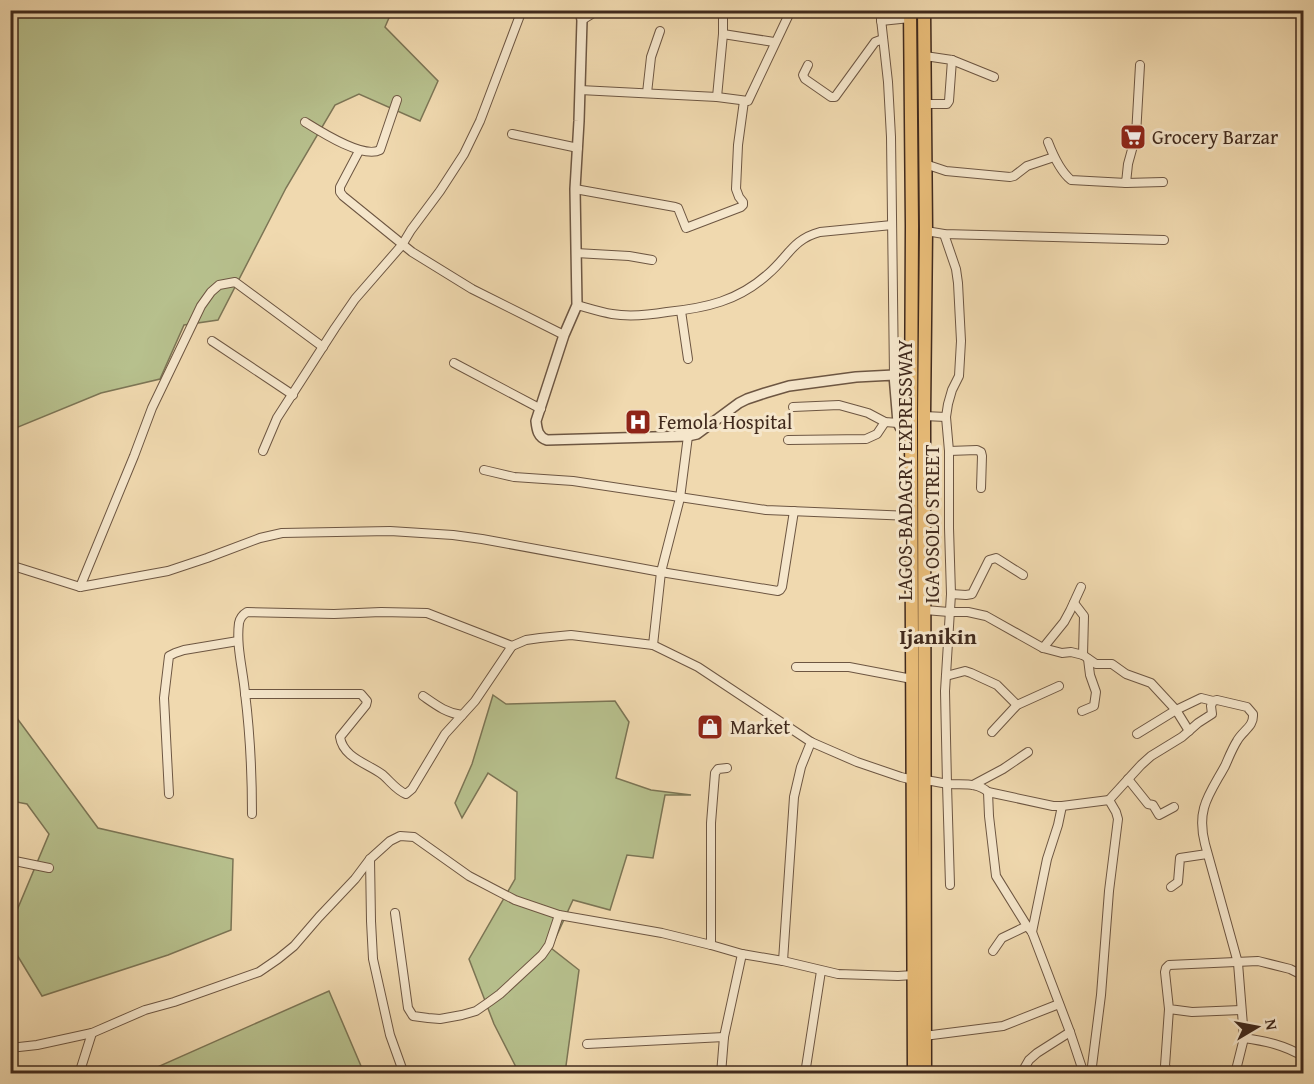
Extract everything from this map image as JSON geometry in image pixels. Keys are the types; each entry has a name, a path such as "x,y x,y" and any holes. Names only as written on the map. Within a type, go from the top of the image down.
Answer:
{"highway":[{"name":"LAGOS-BADAGRY EXPRESSWAY","path":"914,1074 914,975 925,610 924,10"},
{"name":"LAGOS-BADAGRY EXPRESSWAY","path":"910,14 912,679 919,780 925,1074"}],"street":[{"path":"263,451 277,418 355,299 402,246 440,191 472,138 522,10"},
{"path":"598,10 581,15 575,189 576,305 536,421 537,432 547,440 688,436 697,434 747,399 789,386 856,377 894,375"},
{"path":"717,97 723,10"},
{"path":"580,90 717,97 748,101 791,10"},
{"path":"878,11 883,39 891,137 894,375 898,423 900,427 911,427"},
{"path":"881,21 910,14"},
{"path":"646,93 651,57 660,31"},
{"path":"723,34 774,42"},
{"path":"808,65 803,75 805,80 831,97 835,97 875,42 883,39"},
{"path":"925,56 952,60 994,77"},
{"path":"925,104 947,104 949,101 952,60"},
{"path":"1126,183 1128,164 1136,135 1140,65"},
{"path":"305,122 359,151 372,153 380,150 397,100"},
{"path":"575,189 678,208 686,228 741,207 743,201 736,189 738,145 744,101"},
{"path":"512,134 578,148"},
{"path":"1048,142 1054,157 1071,180 1126,183 1163,182"},
{"path":"359,151 340,187 340,192 402,246 472,289 564,336"},
{"path":"925,165 946,171 1010,177 1027,166 1054,157"},
{"path":"576,305 611,314 644,315 714,305 737,296 755,285 770,273 799,241 810,235 892,225"},
{"path":"926,231 944,234 1164,240"},
{"name":"IGA OSOLO STREET","path":"944,234 956,269 962,341 959,376 952,390 946,417 950,451 951,594 946,676 946,784 950,885"},
{"path":"576,253 629,256 652,260"},
{"path":"80,587 157,395 201,306 211,292 219,285 235,282 323,347"},
{"path":"681,311 688,359"},
{"path":"212,341 293,395"},
{"path":"454,363 540,409"},
{"path":"793,407 839,405 868,413 885,422 898,423"},
{"path":"924,416 946,417"},
{"path":"788,440 866,439 877,434 885,422"},
{"path":"653,645 661,572 680,498 688,436"},
{"path":"950,451 977,450 981,452 981,488"},
{"path":"484,470 514,477 573,481 766,510 912,516"},
{"path":"10,565 80,587 168,571 260,538 282,533 390,531 453,535 778,591 782,587 794,511"},
{"path":"951,594 972,594 989,560 992,559 996,558 1023,575"},
{"path":"1043,648 1064,622 1081,587"},
{"path":"1074,603 1084,616 1086,657 1096,692 1094,706 1082,711"},
{"path":"925,610 968,612 986,616 1043,648 1062,653 1071,652 1086,657 1096,664 1112,664 1126,674 1151,683 1176,710 1188,731"},
{"path":"252,814 252,776 238,641 239,621 247,612 427,613 512,646"},
{"path":"245,694 361,694 367,701 366,705 340,737 342,745 356,759 383,775 404,794 410,792 445,734 475,701 512,646 533,639 571,635 653,645 698,668 811,742 856,762 901,777 946,784 973,784 988,792 1062,806 1109,800 1151,756 1169,746 1212,714 1213,701"},
{"path":"169,794 164,698 169,656 184,650 238,641"},
{"path":"796,667 849,667 912,679"},
{"path":"946,676 965,671 971,673 997,685 1017,705"},
{"path":"992,732 1017,705 1059,686"},
{"path":"423,696 441,708 462,716"},
{"path":"1137,734 1201,698 1247,707 1253,714 1252,725 1238,738 1208,795 1202,815 1201,830 1238,963 1244,1038 1235,1074"},
{"path":"783,961 794,797 801,767 811,742"},
{"path":"973,784 1003,769 1028,752"},
{"path":"711,945 711,823 715,773 718,769 728,768"},
{"path":"1128,779 1149,804 1153,805 1159,815 1174,807"},
{"path":"988,792 996,876 1030,929 1084,1074"},
{"path":"1091,1074 1101,995 1108,891 1118,819 1109,800"},
{"path":"993,951 1002,938 1030,929 1038,912 1047,859 1062,806"},
{"path":"10,1048 37,1045 92,1033 145,1010 259,972 294,946 370,860 390,841 399,836 414,837 469,876 515,900 559,915 662,933 742,954 838,974 914,975"},
{"path":"1171,887 1178,882 1180,858 1207,854"},
{"path":"10,860 49,868"},
{"path":"370,860 370,921 373,959 390,1035 404,1074"},
{"path":"395,913 409,1011 417,1017 441,1019 476,1011 500,994 542,955 549,945 559,915"},
{"path":"721,1074 724,1037 742,954"},
{"path":"1194,1074 1168,1072 1165,1066 1169,1009 1165,972 1169,965 1258,962 1290,969 1304,976"},
{"path":"805,1074 821,971"},
{"path":"924,1036 1003,1026 1059,1004"},
{"path":"1169,1009 1192,1012 1241,1010"},
{"path":"1021,1074 1029,1060 1037,1053 1070,1032"},
{"path":"80,1074 92,1033"},
{"path":"587,1044 724,1037"},
{"path":"1244,1038 1285,1047 1304,1058"}],"green space":[{"path":"11,11 392,11 385,27 438,81 420,121 359,94 335,105 286,188 218,320 184,325 160,379 101,393 11,430"},
{"path":"493,695 506,704 615,701 629,722 616,778 651,790 691,795 665,795 653,858 627,855 610,910 573,900 551,948 579,970 565,1073 519,1073 494,1024 469,959 515,879 517,792 488,773 462,818 455,803 472,764"},
{"path":"11,710 98,828 233,859 231,930 168,955 42,996 11,945 10,927 49,834 27,804 11,801"},
{"path":"329,991 364,1073 158,1074 155,1068"}],"place":[{"name":"Grocery Barzar","path":"1133,137"},
{"name":"Femola Hospital","path":"638,422"},
{"name":"Market","path":"710,727"}],"district":[{"name":"Ijanikin","path":"938,636"}]}
